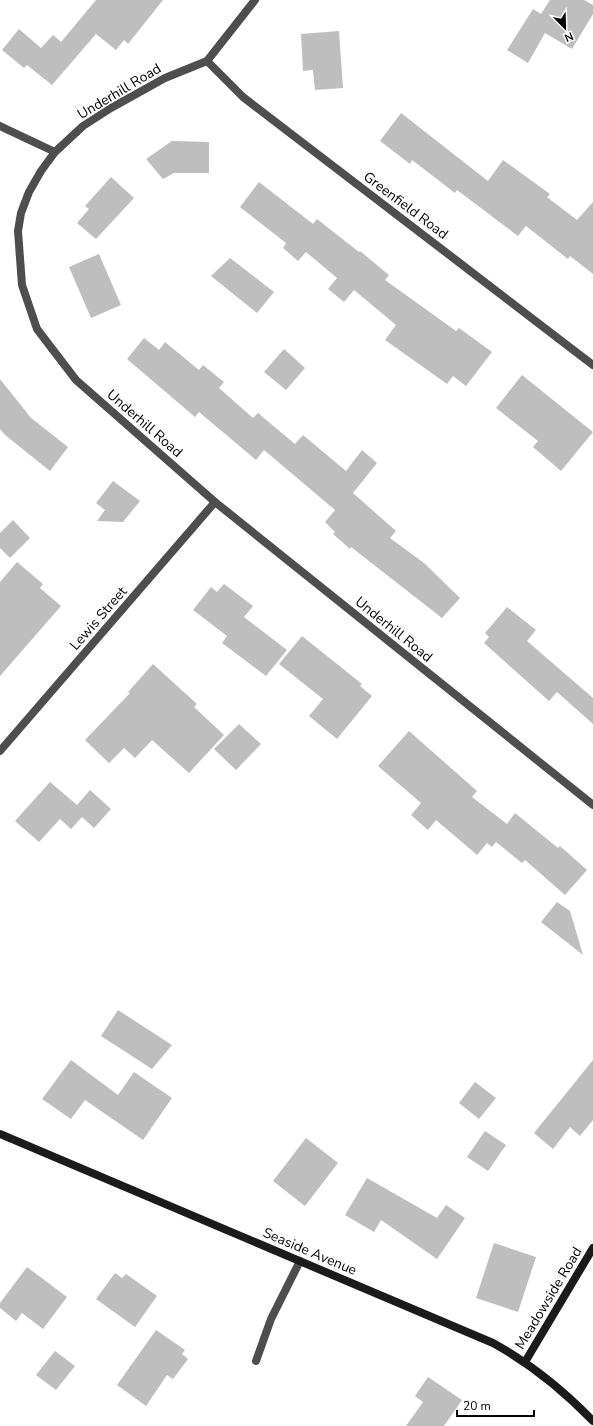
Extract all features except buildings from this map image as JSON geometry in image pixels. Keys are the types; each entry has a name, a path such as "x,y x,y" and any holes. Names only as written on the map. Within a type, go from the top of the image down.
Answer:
{"street":[{"name":"Underhill Road","path":"256,0 207,61 165,78 111,108 83,126 55,152 29,192 21,213 18,231 22,285 37,329 76,380 215,502 593,805"},
{"name":"Greenfield Road","path":"207,61 243,97 593,365"},
{"path":"0,126 55,152"},
{"name":"Lewis Street","path":"0,751 215,502"},
{"name":"Seaside Avenue","path":"0,1134 493,1343 525,1362 570,1397 593,1421"},
{"name":"Meadowside Road","path":"525,1362 593,1248"},
{"path":"256,1361 271,1319 300,1261"}]}
